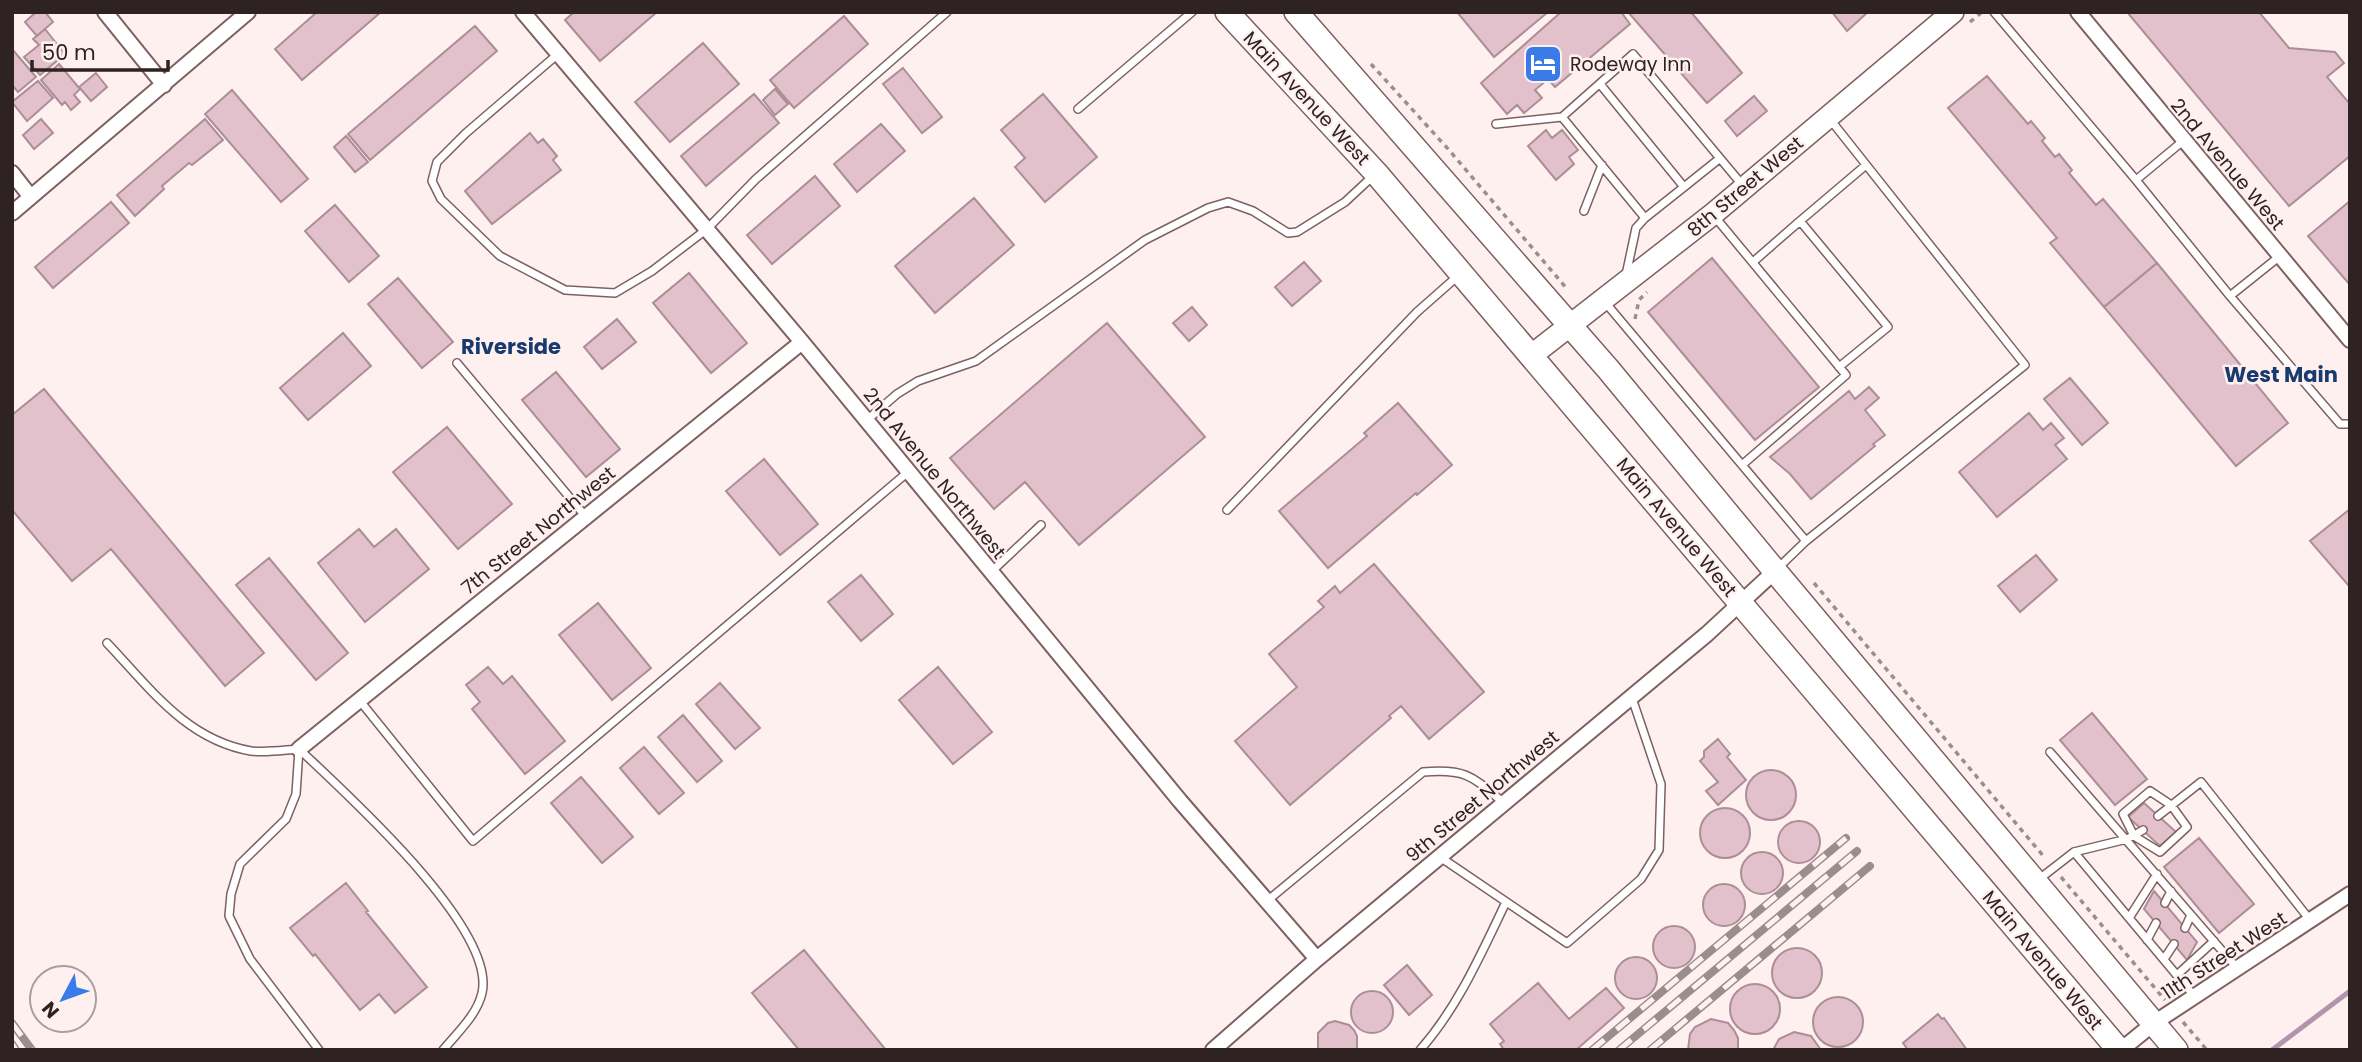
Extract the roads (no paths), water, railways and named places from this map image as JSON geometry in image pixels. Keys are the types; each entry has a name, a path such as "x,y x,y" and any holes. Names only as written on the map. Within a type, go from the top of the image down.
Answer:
{"main road":[{"name":"Main Avenue West","path":"1227,12 1376,173 1462,272 2120,1050"},
{"path":"1304,17 1572,326 2176,1050"}],"street":[{"path":"105,12 164,85"},
{"path":"12,212 248,12"},
{"name":"2nd Avenue Northwest","path":"523,12 867,420 1180,801 1317,959"},
{"name":"8th Street West","path":"1532,355 1713,214 1953,12"},
{"name":"2nd Avenue West","path":"2078,12 2350,340"},
{"path":"12,173 30,196"},
{"name":"7th Street Northwest","path":"299,749 802,342"},
{"name":"9th Street Northwest","path":"1213,1050 1317,959 1505,804 1741,603 1775,571"},
{"name":"11th Street West","path":"2120,1050 2154,1023 2350,894"}],"lane":[{"path":"558,54 466,133 437,162 432,181 441,199 500,256 565,290 615,293 652,271 706,229 756,179 947,12"},
{"path":"1078,109 1192,12"},
{"path":"1994,12 2340,424 2350,424"},
{"path":"1496,124 1562,117 1633,54 1745,187"},
{"path":"1600,84 1684,187"},
{"path":"1562,117 1645,218"},
{"path":"1775,571 1806,541 2025,365 1828,117"},
{"path":"2136,180 2183,141"},
{"path":"1624,284 1636,228 1719,159"},
{"path":"1584,211 1602,165"},
{"path":"1753,262 1866,165"},
{"path":"867,420 913,384 976,361 1145,240 1208,208 1228,202 1253,211 1287,233 1297,232 1345,202 1376,173"},
{"path":"1713,214 1846,375 1742,465"},
{"path":"1800,221 1888,327 1839,367"},
{"path":"2231,296 2280,256"},
{"path":"1227,510 1417,312 1462,272"},
{"path":"1604,301 1806,541"},
{"path":"457,363 586,517"},
{"path":"359,700 473,841 908,471"},
{"path":"991,572 1041,525"},
{"path":"107,643 181,720 208,737 253,751 299,749 391,838 430,882 463,929 477,955 483,990 476,1010 443,1050"},
{"path":"1439,857 1567,943 1641,879 1659,850 1661,784 1631,696"},
{"path":"299,749 296,794 286,819 240,864 231,894 229,916 250,958 318,1050"},
{"path":"2050,752 2130,838 2238,969"},
{"path":"1267,901 1423,772 1450,770 1474,777 1505,804"},
{"path":"2158,816 2201,782 2311,920"},
{"path":"2150,792 2171,805 2187,827 2161,852 2130,838 2123,814 2150,792"},
{"path":"2035,882 2074,852 2130,838 2143,830"},
{"path":"2074,852 2195,997"},
{"path":"2129,918 2157,874"},
{"path":"2165,903 2171,891"},
{"path":"1420,1050 1438,1029 1462,990 1506,902"},
{"path":"2185,928 2191,915"},
{"path":"2147,940 2156,923"},
{"path":"2177,975 2214,941"},
{"path":"2164,959 2174,944"}],"waterway":[{"path":"2272,1050 2350,991"}],"railway":[{"path":"1592,1050 1846,838"},
{"path":"1619,1050 1857,851"},
{"path":"1650,1050 1870,866"},
{"path":"12,1023 32,1050"},
{"path":"12,1044 16,1050"}],"place":[{"name":"Rodeway Inn","path":"1543,64"}],"district":[{"name":"Riverside","path":"511,347"},
{"name":"West Main","path":"2281,375"}]}
